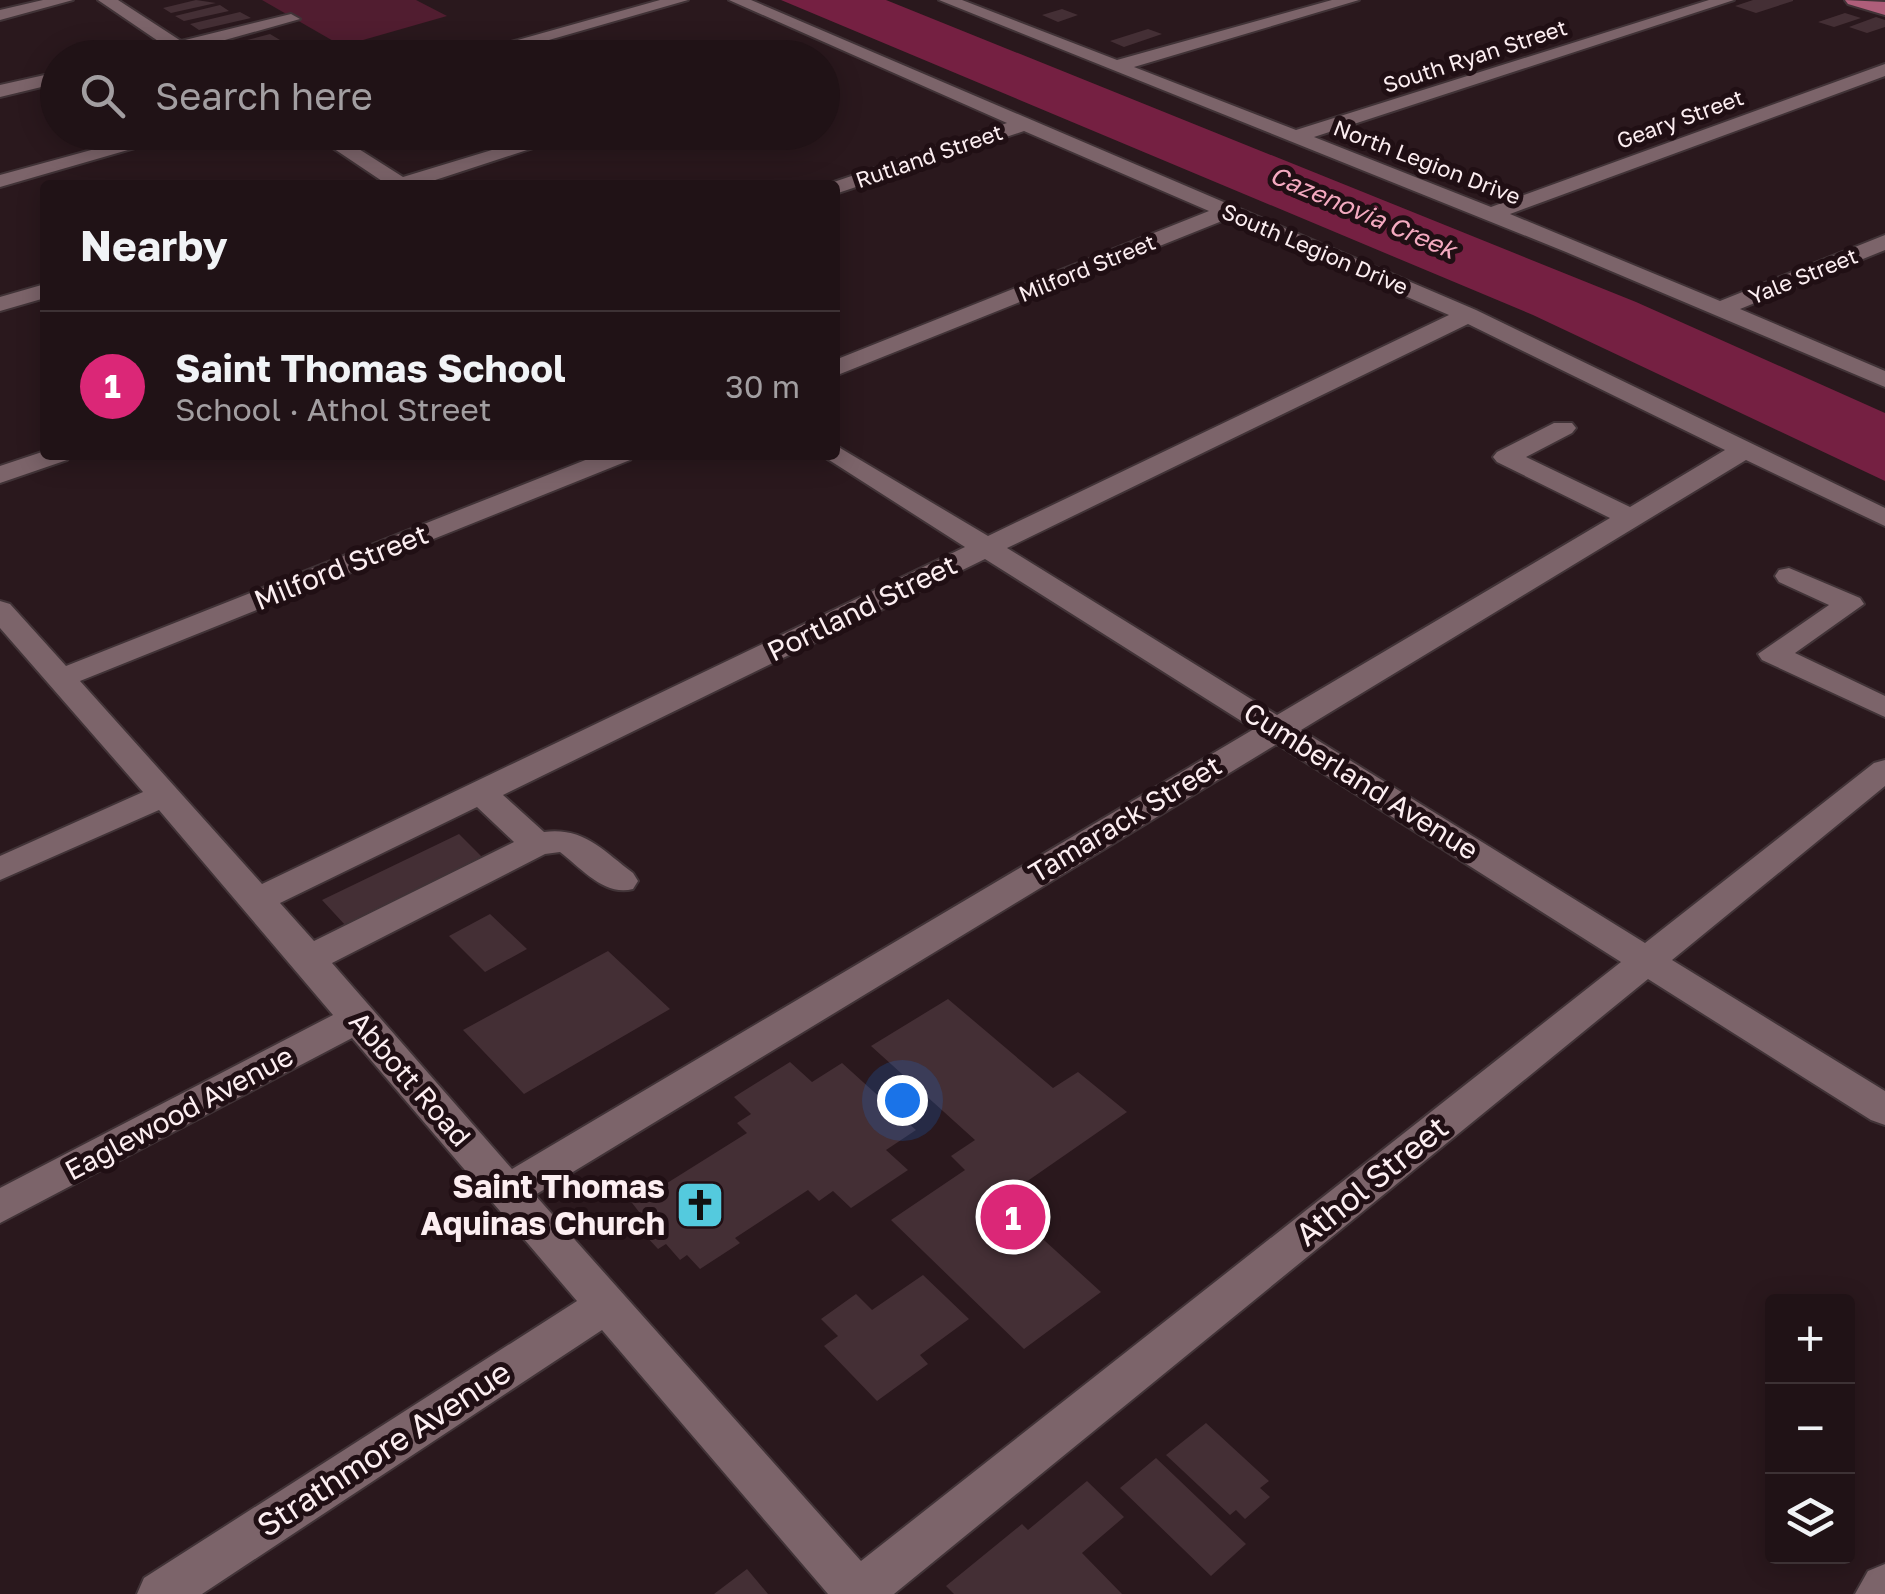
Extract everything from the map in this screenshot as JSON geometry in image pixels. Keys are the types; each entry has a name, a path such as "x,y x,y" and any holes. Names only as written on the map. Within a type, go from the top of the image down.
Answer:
{"main road":[{"path":"1854,0 1885,9"}],"street":[{"path":"0,14 65,0"},
{"path":"106,0 167,40"},
{"path":"530,40 680,0"},
{"name":"South Legion Drive","path":"737,0 829,40"},
{"path":"1117,66 1351,0"},
{"name":"South Ryan Street","path":"1295,137 1726,0"},
{"name":"North Legion Drive","path":"952,1 1492,214 1885,380"},
{"path":"206,40 291,19"},
{"name":"South Legion Drive","path":"840,45 1468,316 1885,518"},
{"path":"840,53 852,50"},
{"name":"Geary Street","path":"1492,214 1885,70"},
{"path":"0,91 40,81"},
{"name":"Rutland Street","path":"840,186 1024,124"},
{"path":"0,181 115,150"},
{"path":"346,150 393,180"},
{"path":"417,180 515,150"},
{"name":"Milford Street","path":"840,367 1227,211"},
{"name":"Yale Street","path":"1721,309 1885,242"},
{"path":"0,304 40,292"},
{"name":"Portland Street","path":"256,900 1468,316"},
{"path":"1562,428 1506,458 1631,518"},
{"name":"Tamarack Street","path":"508,1191 1744,450"},
{"name":"Cumberland Avenue","path":"840,456 1885,1110"},
{"path":"0,475 44,460"},
{"name":"Milford Street","path":"61,678 608,460"},
{"path":"1788,576 1850,604 1773,654 1885,708"},
{"name":"Abbott Road","path":"4,620 61,678 309,958 858,1593"},
{"name":"Athol Street","path":"858,1593 1885,770"},
{"path":"480,792 537,844"},
{"path":"0,869 165,795"},
{"path":"309,958 537,844 566,840 621,881"},
{"name":"Eaglewood Avenue","path":"0,1207 358,1019"},
{"name":"Strathmore Avenue","path":"161,1594 606,1304"},
{"path":"1879,1594 1885,1587"}],"shaded area":[{"path":"262,0 416,0 447,16 363,40 332,40"}],"water":[{"name":"Cazenovia Creek","path":"781,0 886,0 1636,302 1885,413 1885,481 1533,315"}],"building":[{"path":"196,0 216,3 171,13 163,8"},
{"path":"1753,0 1793,1 1756,13 1735,6"},
{"path":"220,5 229,11 184,21 175,16"},
{"path":"1062,9 1078,15 1058,22 1042,15"},
{"path":"240,12 251,18 199,30 190,24"},
{"path":"1845,13 1861,18 1834,27 1818,22"},
{"path":"1876,17 1885,20 1885,27 1867,33 1849,27"},
{"path":"1148,29 1162,34 1124,47 1110,41"},
{"path":"270,34 280,40 247,40"},
{"path":"459,834 483,858 346,926 322,900"},
{"path":"490,914 527,949 485,972 449,936"},
{"path":"608,951 670,1009 524,1094 463,1030"},
{"path":"948,999 1053,1088 1078,1072 1127,1112 1000,1200 1101,1292 1024,1349 891,1220 965,1170 951,1156 975,1140 871,1046"},
{"path":"790,1062 812,1082 842,1063 916,1130 886,1150 908,1170 851,1208 833,1191 819,1201 808,1190 735,1238 740,1243 700,1269 687,1255 680,1260 666,1244 658,1249 645,1235 653,1230 629,1199 651,1186 656,1190 747,1133 737,1123 751,1114 734,1097"},
{"path":"923,1275 969,1319 920,1355 928,1364 877,1401 824,1346 838,1336 821,1319 856,1294 872,1310"},
{"path":"1206,1423 1269,1481 1260,1488 1270,1497 1245,1519 1236,1510 1230,1515 1166,1455"},
{"path":"1156,1458 1246,1544 1211,1576 1120,1488"},
{"path":"1087,1481 1124,1517 1082,1553 1122,1594 954,1594 946,1586 1022,1524 1028,1530"},
{"path":"747,1569 768,1594 714,1594"}],"place":[{"name":"Saint Thomas Aquinas Church","path":"700,1205"},
{"name":"Saint Thomas School","path":"1013,1217"}]}
